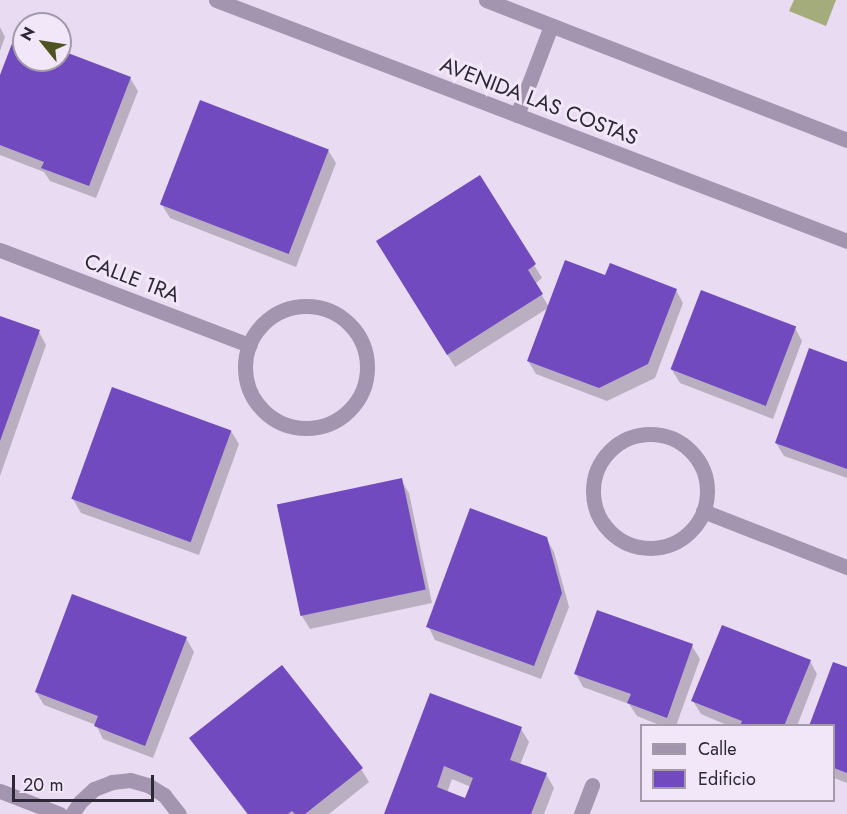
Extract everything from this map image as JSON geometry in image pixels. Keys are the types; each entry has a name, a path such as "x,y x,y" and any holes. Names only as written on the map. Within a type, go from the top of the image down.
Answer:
{"street":[{"name":"AVENIDA LAS COSTAS","path":"216,0 847,241"},
{"path":"486,0 847,140"},
{"path":"517,115 551,26"},
{"name":"CALLE 1RA","path":"0,250 249,345"},
{"path":"293,306 313,306 333,311 350,322 361,339 367,358 366,379 360,398 346,413 329,424 309,429 289,426 271,418 256,404 247,386 245,366 249,345 259,327 274,314 293,306"},
{"path":"641,434 660,435 679,442 694,454 704,471 707,491 703,511 695,527 681,539 656,547 630,544 614,536 603,522 595,506 593,488 597,470 607,453 622,441 641,434"},
{"path":"703,511 847,567"},
{"path":"72,814 80,802 94,789 112,782 130,780 148,785 165,795 178,814"},
{"path":"581,814 592,785"},
{"path":"0,791 60,814"}],"shaded area":[{"path":"794,0 836,0 826,26 789,11"}],"building":[{"path":"12,44 12,72 72,72 72,55 131,77 89,186 41,168 44,162 0,145 0,75"},
{"path":"200,100 329,149 289,254 160,205"},
{"path":"480,175 536,264 528,270 543,294 447,355 376,241"},
{"path":"565,260 605,275 610,263 677,289 648,364 599,388 527,361"},
{"path":"701,290 796,327 766,406 671,369"},
{"path":"0,316 40,330 0,441"},
{"path":"809,348 847,362 847,469 775,443"},
{"path":"112,387 231,430 191,542 71,499"},
{"path":"402,478 426,590 300,616 277,505"},
{"path":"470,508 547,537 562,593 534,666 426,627"},
{"path":"72,594 187,637 145,746 94,726 98,716 35,692"},
{"path":"597,610 693,644 667,718 627,703 631,694 574,674"},
{"path":"722,625 811,660 785,724 741,724 742,721 691,701"},
{"path":"833,662 847,667 847,773 835,768 835,724 810,724"},
{"path":"282,665 363,768 305,814 295,814 292,811 288,814 248,814 189,738"},
{"path":"430,693 522,727 510,760 547,773 531,814 384,814","holes":["444,766 473,778 465,798 437,787"]}]}
